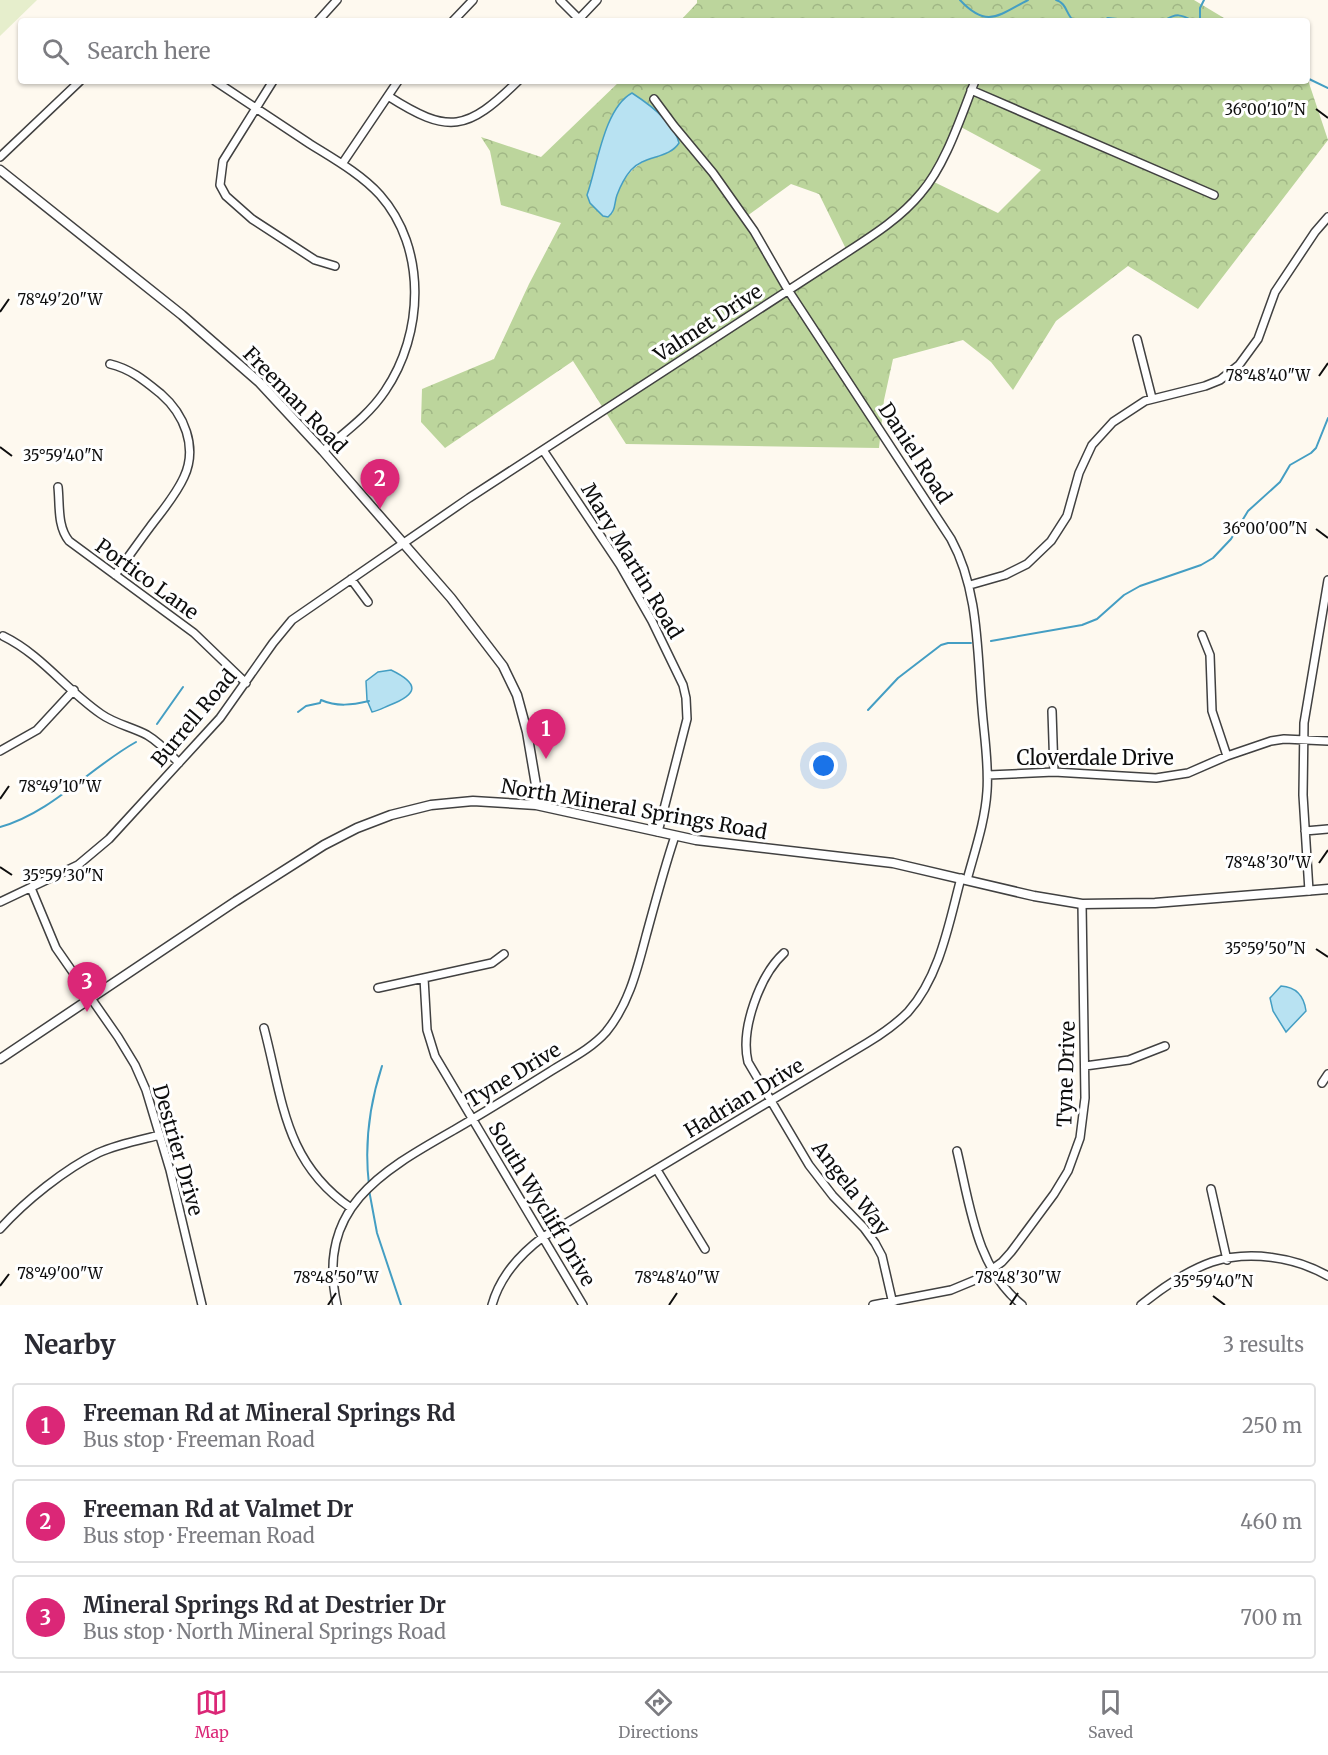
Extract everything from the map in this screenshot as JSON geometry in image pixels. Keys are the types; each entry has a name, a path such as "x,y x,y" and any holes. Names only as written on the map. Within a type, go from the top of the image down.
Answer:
{"street":[{"path":"321,18 337,0"},
{"path":"456,18 473,0"},
{"path":"560,0 576,18"},
{"path":"580,18 597,0"},
{"path":"0,157 77,84"},
{"path":"219,84 342,164 379,194 395,214 407,238 413,268 415,308 410,337 393,379 366,414 323,451"},
{"path":"271,84 223,161 220,185 226,196 252,219 315,260 335,266"},
{"path":"342,164 396,84"},
{"path":"388,96 417,114 437,122 460,123 495,104 515,84"},
{"name":"Valmet Drive","path":"404,543 469,498 882,228 921,194 937,170 974,84"},
{"path":"971,90 1214,195"},
{"name":"Daniel Road","path":"654,99 713,173 754,231 788,290 951,539 964,563 970,585 988,775 979,842 964,879"},
{"name":"Freeman Road","path":"0,170 223,350 259,382 323,451 472,623 503,666 520,704 536,785 536,805"},
{"path":"970,585 1005,575 1027,564 1051,541 1067,516 1079,473 1092,445 1113,422 1152,398 1197,389 1220,380 1239,364 1258,339 1275,292 1315,232 1328,217"},
{"path":"1137,339 1152,398"},
{"path":"110,363 126,368 165,398 178,413 190,446 189,462 184,477 173,496 115,575"},
{"name":"Mary Martin Road","path":"543,450 620,565 652,621 686,698 687,719 658,832"},
{"name":"Portico Lane","path":"58,487 61,508 60,524 64,535 79,550 194,633 246,683"},
{"name":"Burrell Road","path":"0,902 65,872 90,857 110,839 220,718 292,620 404,543"},
{"path":"351,579 368,602"},
{"path":"1309,891 1303,795 1304,740 1306,713 1326,606 1328,580"},
{"path":"3,636 27,650 106,717 148,736 179,763"},
{"path":"1202,636 1210,655 1212,711 1227,756"},
{"path":"0,751 37,730 74,690"},
{"path":"1052,711 1054,771"},
{"name":"Cloverdale Drive","path":"988,775 1054,771 1155,778 1188,772 1272,741 1284,739 1328,741"},
{"name":"North Mineral Springs Road","path":"0,1059 306,856 365,825 398,812 442,804 484,801 536,805 675,836 730,845 878,861 1034,896 1082,904 1155,903 1328,889"},
{"path":"1305,831 1328,829"},
{"name":"Tyne Drive","path":"337,1305 332,1278 333,1258 339,1235 351,1208 369,1186 390,1168 589,1048 613,1023 629,994 675,836"},
{"name":"Hadrian Drive","path":"492,1305 511,1266 543,1238 879,1035 908,1011 931,976 964,879"},
{"name":"Destrier Drive","path":"31,888 56,948 135,1065 152,1107 160,1135 202,1305"},
{"name":"Tyne Drive","path":"873,1305 893,1303 959,1288 970,1284 991,1270 1011,1252 1068,1171 1082,1128 1085,1066 1082,904"},
{"name":"Angela Way","path":"784,953 770,968 749,1020 746,1044 748,1062 820,1181 875,1243 882,1256 893,1303"},
{"path":"378,988 492,963 504,954"},
{"name":"South Wycliff Drive","path":"424,978 430,1043 443,1071 584,1305"},
{"path":"264,1028 286,1119 295,1144 318,1179 351,1208"},
{"path":"1085,1066 1130,1060 1165,1046"},
{"path":"1322,1083 1328,1074"},
{"path":"0,1229 58,1178 84,1160 115,1147 160,1135"},
{"path":"957,1151 978,1238 991,1270 1005,1291 1022,1305"},
{"path":"657,1170 705,1249"},
{"path":"1211,1189 1227,1260"},
{"path":"1142,1305 1180,1278 1212,1262 1252,1257 1281,1259 1310,1267 1328,1276"}],"green space":[{"path":"0,0 37,0 18,18 0,36"},
{"path":"697,0 1194,0 1224,18 683,18 697,3"},
{"path":"617,84 1309,84 1328,140 1198,309 1128,266 1056,321 1013,390 991,362 963,340 893,359 884,400 879,448 626,444 573,361 445,448 421,422 422,389 494,359 561,223 501,205 490,151 481,137 541,157","holes":["612,114 668,153 650,158 630,172 616,197 612,214 587,195","959,126 1041,170 998,213 934,182","791,184 819,194 846,249 790,286 747,216"]}],"water":[{"path":"632,93 666,121 679,143 669,152 636,165 625,179 612,212 608,217 603,216 590,203 587,195 608,124 622,101"},
{"path":"391,670 407,680 412,689 406,697 372,712 367,700 366,681 378,672"},
{"path":"1281,986 1291,988 1298,993 1306,1011 1286,1032 1273,1011 1270,998"}],"waterway":[{"path":"960,0 969,9 986,17 1001,14 1028,0"},
{"path":"1056,0 1062,4 1071,18"},
{"path":"1200,18 1200,8 1204,0"},
{"path":"1170,18 1178,15 1187,18"},
{"path":"1310,79 1328,88"},
{"path":"991,641 1082,625 1097,619 1124,595 1140,586 1201,565 1213,558 1231,539 1248,511 1280,482 1290,465 1316,448 1328,418"},
{"path":"868,710 898,678 941,645 971,643"},
{"path":"157,724 183,687"},
{"path":"298,712 306,706 320,703 321,700 345,705 369,701"},
{"path":"0,827 19,820 54,801 119,752 136,742"},
{"path":"369,1185 367,1154 369,1125 382,1066"},
{"path":"369,1190 377,1233 401,1305"}],"place":[{"name":"Freeman Rd at Valmet Dr","path":"380,509"},
{"name":"Freeman Rd at Mineral Springs Rd","path":"546,759"},
{"name":"Mineral Springs Rd at Destrier Dr","path":"87,1012"}]}
